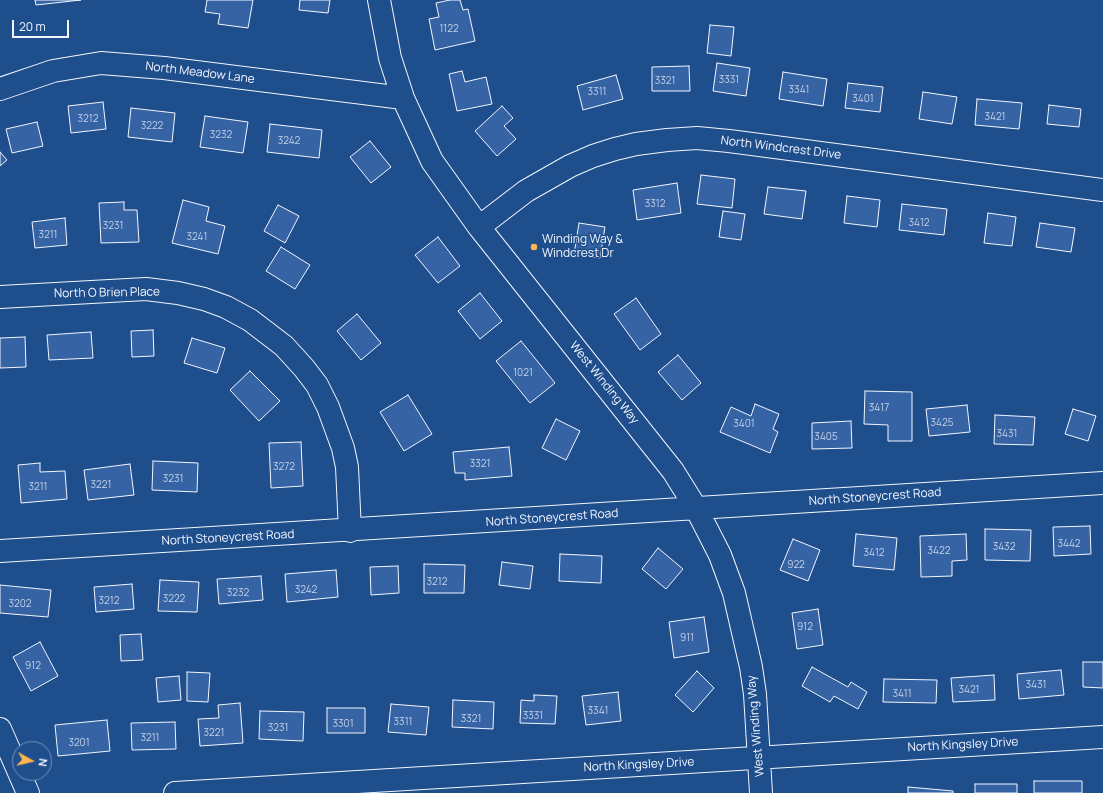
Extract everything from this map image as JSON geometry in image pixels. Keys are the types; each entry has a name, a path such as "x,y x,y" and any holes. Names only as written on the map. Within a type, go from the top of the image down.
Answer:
{"street":[{"name":"West Winding Way","path":"379,0 390,58 403,98 432,160 479,227 672,471 696,508 720,556 734,593 743,627 755,694 761,793"},
{"name":"North Meadow Lane","path":"0,89 53,71 101,63 164,68 403,98"},
{"name":"North Windcrest Drive","path":"479,227 526,191 570,166 593,156 636,144 697,138 1103,190"},
{"name":"North O Brien Place","path":"0,297 146,289 178,293 204,299 226,307 250,320 284,346 304,368 317,385 328,406 343,448 347,468 350,531"},
{"name":"North Stoneycrest Road","path":"0,551 350,531 1103,483"},
{"path":"0,729 28,793"},
{"name":"North Kingsley Drive","path":"175,793 1103,737"}],"building":[{"path":"35,0 81,0 36,5"},
{"path":"207,0 253,0 248,28 218,24 220,14 205,12"},
{"path":"300,0 330,0 328,13 299,10"},
{"path":"450,0 460,0 463,10 468,9 475,41 435,50 429,19 439,17 436,3"},
{"path":"710,25 734,27 731,56 707,53"},
{"path":"717,63 750,68 746,96 713,91"},
{"path":"689,66 690,91 652,91 652,67"},
{"path":"462,71 465,82 486,77 492,104 457,111 449,74"},
{"path":"783,72 827,79 823,106 779,99"},
{"path":"616,75 623,99 583,110 577,86"},
{"path":"848,83 883,87 880,112 845,108"},
{"path":"923,92 957,97 952,124 919,119"},
{"path":"977,99 1022,103 1019,129 975,125"},
{"path":"103,102 106,129 71,133 68,106"},
{"path":"1049,105 1081,109 1079,127 1047,124"},
{"path":"502,106 513,118 504,126 516,139 497,156 475,131"},
{"path":"131,108 175,113 172,142 128,137"},
{"path":"205,116 248,122 243,153 200,147"},
{"path":"37,122 43,146 12,153 6,129"},
{"path":"270,124 322,130 319,158 267,152"},
{"path":"370,141 391,167 371,183 350,157"},
{"path":"0,152 7,160 0,166"},
{"path":"701,175 735,179 732,208 697,204"},
{"path":"677,183 681,213 637,220 633,190"},
{"path":"768,187 806,191 802,219 764,214"},
{"path":"847,196 880,200 877,227 844,223"},
{"path":"183,200 209,207 206,221 225,226 218,254 172,243"},
{"path":"124,202 124,210 137,210 139,242 101,243 99,203"},
{"path":"902,204 947,209 944,235 899,230"},
{"path":"278,205 299,216 285,243 264,231"},
{"path":"723,211 745,214 741,240 719,237"},
{"path":"988,213 1016,217 1012,246 984,243"},
{"path":"65,218 67,245 35,248 32,222"},
{"path":"579,223 605,227 600,258 574,254"},
{"path":"1040,223 1075,228 1071,252 1036,247"},
{"path":"438,237 460,266 438,283 415,255"},
{"path":"281,247 310,265 295,289 266,271"},
{"path":"480,293 502,321 480,339 458,311"},
{"path":"636,298 661,334 640,350 614,314"},
{"path":"357,314 381,343 361,360 337,331"},
{"path":"153,330 154,356 132,357 131,331"},
{"path":"91,332 93,358 49,360 47,335"},
{"path":"25,337 26,367 0,368 0,338"},
{"path":"192,338 225,348 217,373 184,363"},
{"path":"521,341 555,383 530,403 496,361"},
{"path":"678,355 701,383 682,400 658,372"},
{"path":"250,371 280,401 259,421 230,390"},
{"path":"865,391 912,392 912,441 888,441 888,425 864,424"},
{"path":"408,395 432,434 404,451 380,412"},
{"path":"755,404 779,414 773,429 778,432 770,453 720,432 731,407 751,416"},
{"path":"967,405 970,432 929,436 926,409"},
{"path":"1073,409 1096,416 1088,441 1065,434"},
{"path":"995,415 1035,417 1033,445 994,444"},
{"path":"556,419 580,431 566,460 542,448"},
{"path":"851,421 852,448 812,449 812,423"},
{"path":"301,442 303,486 271,488 269,443"},
{"path":"509,447 512,476 465,480 465,473 455,473 453,452"},
{"path":"153,461 198,463 197,492 152,490"},
{"path":"40,463 40,472 65,471 67,499 21,503 18,465"},
{"path":"130,464 134,495 88,500 84,470"},
{"path":"1090,526 1091,554 1054,556 1053,527"},
{"path":"985,529 1031,530 1030,561 985,560"},
{"path":"856,534 897,538 894,570 853,566"},
{"path":"966,534 967,560 952,561 952,576 921,577 920,536"},
{"path":"793,539 820,550 808,581 780,570"},
{"path":"658,548 683,569 666,589 642,569"},
{"path":"560,554 602,556 601,583 559,581"},
{"path":"502,562 533,566 530,589 499,585"},
{"path":"424,564 465,565 464,593 424,593"},
{"path":"398,566 399,593 371,595 370,567"},
{"path":"336,570 338,597 287,602 285,574"},
{"path":"261,576 263,600 219,604 217,579"},
{"path":"160,580 199,582 197,612 158,611"},
{"path":"132,584 134,609 96,612 94,587"},
{"path":"0,585 51,590 48,617 0,613"},
{"path":"818,609 823,645 797,649 792,613"},
{"path":"704,617 709,652 674,658 669,622"},
{"path":"141,634 143,660 121,661 120,635"},
{"path":"40,642 58,676 31,691 13,657"},
{"path":"1083,662 1103,662 1103,688 1083,687"},
{"path":"812,667 848,687 851,682 867,692 858,709 834,696 830,702 802,686"},
{"path":"1061,670 1064,695 1019,699 1017,674"},
{"path":"697,671 714,688 693,712 675,695"},
{"path":"187,672 210,673 208,702 187,701"},
{"path":"994,675 995,700 953,702 951,678"},
{"path":"179,676 181,700 158,702 156,678"},
{"path":"884,679 937,680 936,703 883,702"},
{"path":"618,692 621,721 586,725 582,696"},
{"path":"534,695 557,696 555,724 520,723 521,700 534,701"},
{"path":"453,700 494,702 493,729 452,727"},
{"path":"240,703 243,743 200,746 198,719 219,718 218,705"},
{"path":"391,704 429,707 426,735 388,732"},
{"path":"327,708 365,708 365,733 327,733"},
{"path":"260,711 304,712 303,741 259,739"},
{"path":"107,720 110,751 58,756 55,725"},
{"path":"175,722 176,749 132,750 131,723"},
{"path":"1034,781 1082,781 1082,793 1034,793"},
{"path":"975,784 1017,784 1017,793 975,793"},
{"path":"908,787 953,791 953,793 908,793"}],"place":[{"name":"Winding Way & Windcrest Dr","path":"534,247"}]}
